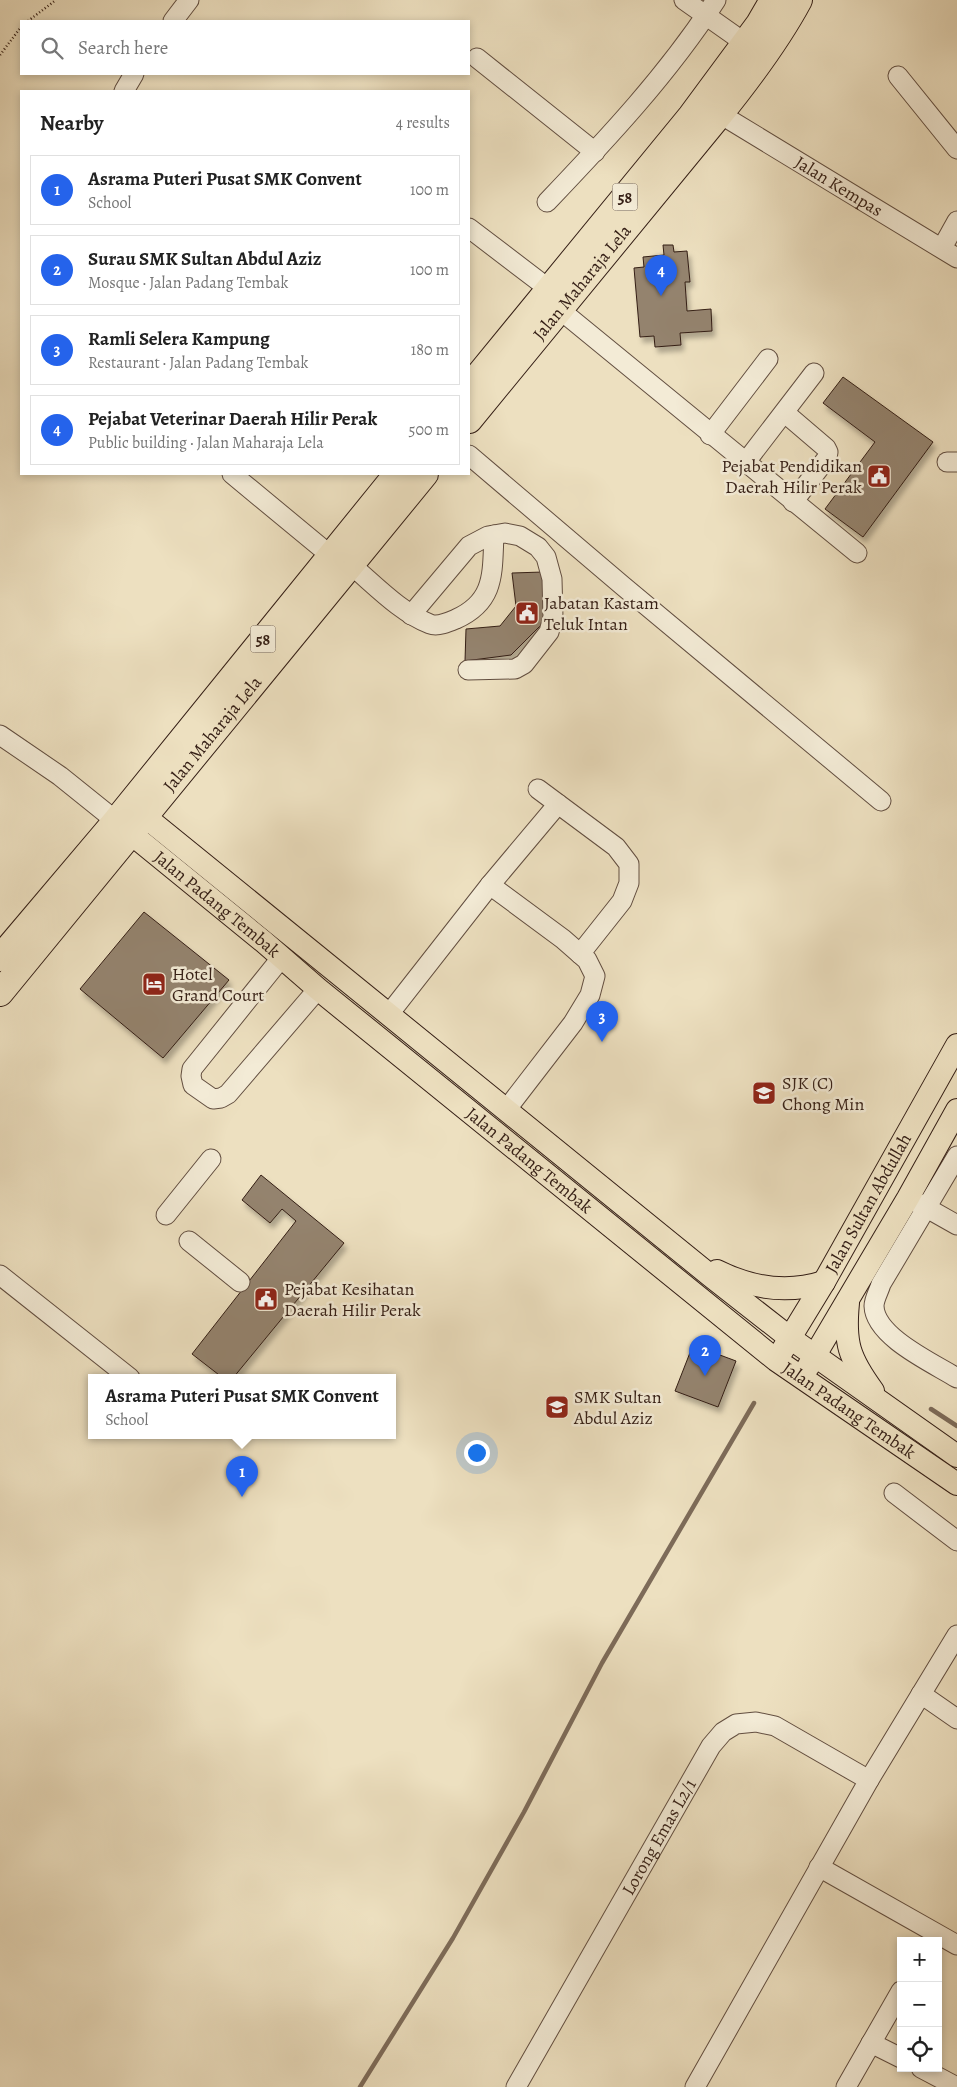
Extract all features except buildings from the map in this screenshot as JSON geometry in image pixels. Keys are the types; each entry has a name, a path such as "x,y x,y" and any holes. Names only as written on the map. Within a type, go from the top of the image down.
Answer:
{"highway":[{"name":"Jalan Maharaja Lela","path":"470,419 554,299 745,43 773,0"},
{"name":"Jalan Maharaja Lela","path":"470,386 554,299 720,114 755,69 789,20 799,0"},
{"name":"Jalan Maharaja Lela","path":"0,993 131,818 340,560 396,475"},
{"name":"Jalan Maharaja Lela","path":"340,560 424,475"},
{"name":"Jalan Maharaja Lela","path":"0,958 131,818"}],"main road":[{"name":"Jalan Padang Tembak","path":"131,818 318,989 776,1360 957,1484"},
{"name":"Jalan Padang Tembak","path":"131,818 388,1014 682,1253 790,1338 957,1456"},
{"name":"Jalan Sultan Abdullah","path":"776,1360 824,1282 957,1045"},
{"name":"Jalan Sultan Abdullah","path":"801,1378 908,1198 957,1110"},
{"path":"901,1143 901,1186 908,1198"},
{"path":"682,1253 734,1279 753,1285 790,1289 808,1287 824,1282"},
{"path":"848,1300 846,1328 848,1348 858,1369 881,1402"}],"street":[{"path":"174,20 189,0"},
{"path":"684,0 711,8 745,43"},
{"path":"547,202 627,116 683,48 711,8"},
{"path":"477,58 595,152"},
{"path":"125,90 133,75"},
{"path":"898,76 957,149"},
{"name":"Jalan Kempas","path":"720,114 949,253"},
{"path":"949,253 957,221"},
{"path":"470,229 710,434 857,553"},
{"path":"710,434 768,359"},
{"path":"746,463 814,373"},
{"path":"785,413 826,448 828,452 827,458 793,502"},
{"path":"470,456 881,801"},
{"path":"233,475 411,615 433,625 449,622 462,616 477,606 488,592 492,577 494,535"},
{"path":"411,615 469,546 488,536 504,533 520,536 538,547 546,557 552,578 554,617 549,632 524,664 515,669 468,670"},
{"path":"0,735 60,776 131,818"},
{"path":"538,789 616,847 629,864 629,884 622,901 580,954"},
{"path":"388,1014 490,885 558,804"},
{"path":"490,885 563,939 587,960 595,976 590,995 573,1023 506,1110"},
{"path":"282,957 192,1069 190,1076 193,1084 213,1099 221,1098 228,1094 318,989"},
{"path":"957,1156 928,1208 881,1284 874,1305 877,1320 891,1337 957,1378"},
{"path":"166,1214 211,1159"},
{"path":"908,1198 957,1225"},
{"path":"189,1241 240,1282"},
{"path":"0,1275 125,1374"},
{"path":"894,1493 957,1541"},
{"path":"695,2087 869,1780 957,1635"},
{"path":"921,1694 957,1719"},
{"name":"Lorong Emas L2/1","path":"516,2087 711,1746 723,1732 736,1724 756,1722 775,1726 869,1780"},
{"path":"819,1867 932,1937"},
{"path":"942,1940 957,1945"},
{"path":"846,2087 897,1998"},
{"path":"871,2042 897,2056"},
{"path":"929,2072 957,2087"}],"path":[{"path":"29,20 56,0"},
{"path":"0,56 20,28"}],"waterway":[{"path":"360,2087 453,1938 524,1812 602,1663 754,1403"},
{"path":"931,1409 957,1426"}],"place":[{"name":"Pejabat Veterinar Daerah Hilir Perak","path":"661,296"},
{"name":"Pejabat Pendidikan Daerah Hilir Perak","path":"879,476"},
{"name":"Jabatan Kastam Teluk Intan","path":"527,613"},
{"name":"Hotel Grand Court","path":"154,984"},
{"name":"Ramli Selera Kampung","path":"602,1042"},
{"name":"SJK (C) Chong Min","path":"764,1093"},
{"name":"Pejabat Kesihatan Daerah Hilir Perak","path":"266,1299"},
{"name":"Surau SMK Sultan Abdul Aziz","path":"705,1376"},
{"name":"SMK Sultan Abdul Aziz","path":"557,1407"},
{"name":"Asrama Puteri Pusat SMK Convent","path":"242,1497"}]}
